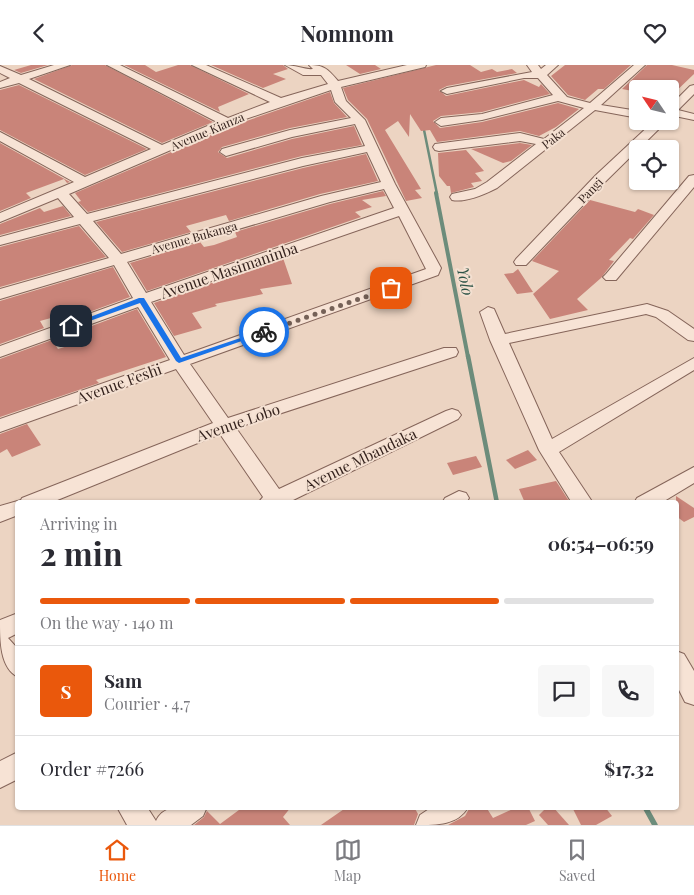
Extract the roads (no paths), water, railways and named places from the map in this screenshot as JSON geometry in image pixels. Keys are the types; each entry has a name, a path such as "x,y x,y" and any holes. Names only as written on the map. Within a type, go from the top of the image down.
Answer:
{"street":[{"path":"0,85 66,65"},
{"path":"112,65 227,122"},
{"path":"197,65 280,102"},
{"path":"290,65 307,73 324,71"},
{"path":"314,65 324,71 335,85 341,102 359,120 402,211"},
{"name":"Avenue Kianza","path":"0,218 227,122 280,102 394,68 421,65"},
{"path":"532,65 559,97"},
{"path":"446,91 524,75 540,75 553,65"},
{"name":"Paka","path":"457,197 479,192 492,185 592,107 640,65"},
{"path":"0,69 162,150"},
{"path":"679,103 694,88"},
{"path":"441,121 482,117 559,97 592,107 629,113"},
{"path":"679,114 694,117"},
{"path":"226,152 290,134 359,120"},
{"name":"Pangi","path":"521,262 601,178 652,130"},
{"path":"0,136 84,182"},
{"path":"439,147 520,137 546,143"},
{"path":"0,241 302,162 371,148"},
{"path":"611,277 694,179"},
{"name":"Avenue Bukanga","path":"0,293 326,199 388,184"},
{"path":"60,192 117,258 179,361 271,500"},
{"name":"Avenue Feshi","path":"0,426 179,361 427,276 433,272 434,268 402,211"},
{"name":"Avenue Masimaninba","path":"0,352 142,300 402,211"},
{"path":"498,340 648,309 662,314 694,336"},
{"path":"488,312 498,340 548,450 581,500"},
{"name":"Avenue Lobo","path":"37,500 223,426 450,352"},
{"path":"548,450 694,363"},
{"name":"Avenue Mbandaka","path":"274,500 452,415"},
{"path":"649,500 694,473"},
{"path":"0,515 15,508"},
{"path":"0,631 15,624"},
{"path":"0,645 15,663"},
{"path":"0,776 15,766"},
{"path":"132,810 144,825"},
{"path":"168,825 190,810"},
{"path":"430,825 451,810"}],"waterway":[{"name":"Yolo","path":"423,125 437,194"},
{"name":"Yolo","path":"436,193 468,357"},
{"name":"Yolo","path":"468,356 496,500"},
{"path":"647,810 655,825"}]}
